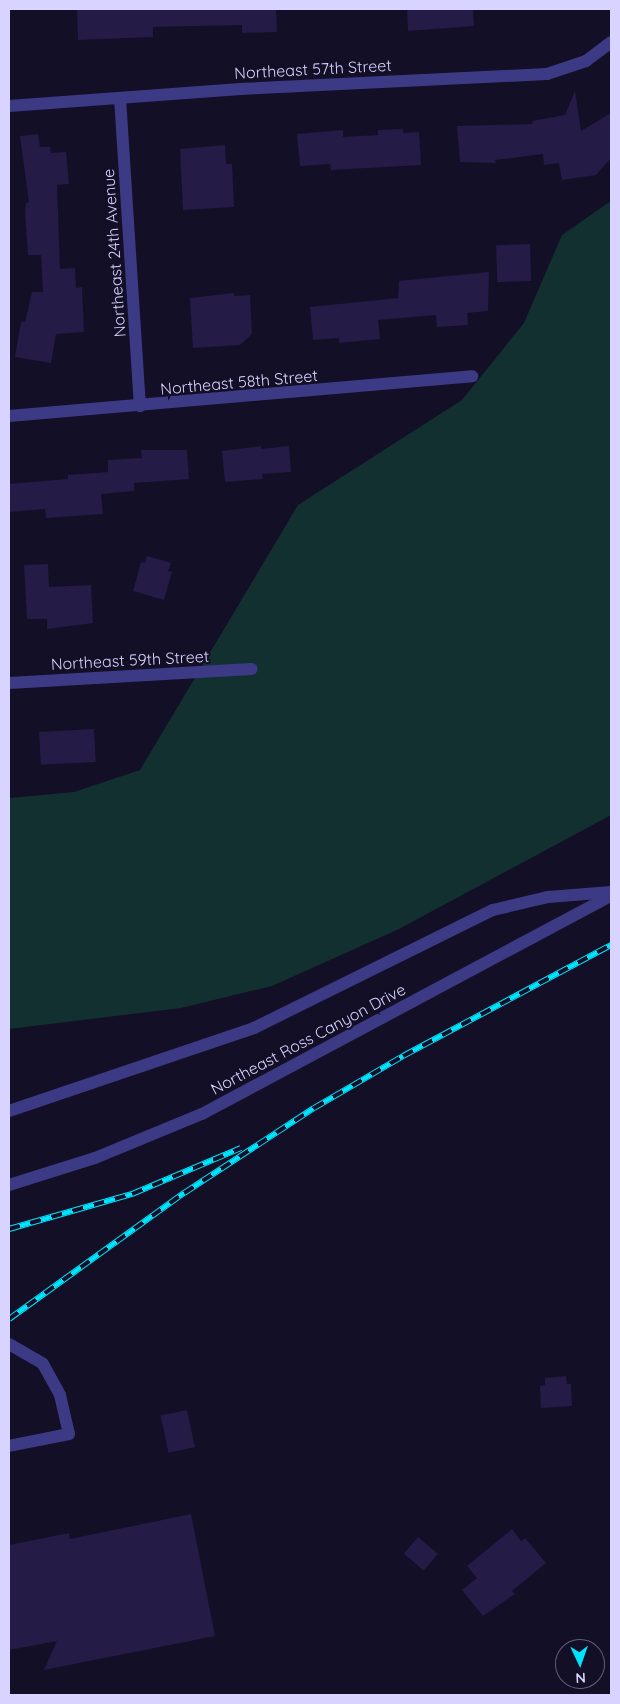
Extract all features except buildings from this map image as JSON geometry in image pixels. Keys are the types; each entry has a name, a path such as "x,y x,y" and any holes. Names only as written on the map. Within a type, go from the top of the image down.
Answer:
{"street":[{"name":"Northeast 57th Street","path":"9,106 240,88 547,74 586,61 611,42"},
{"name":"Northeast 24th Avenue","path":"120,98 140,406"},
{"name":"Northeast 58th Street","path":"9,416 472,376"},
{"name":"Northeast 59th Street","path":"9,683 252,669"},
{"path":"9,1111 254,1028 493,910 548,897 611,892"},
{"name":"Northeast Ross Canyon Drive","path":"9,1185 95,1158 202,1114 611,896"},
{"path":"9,1344 44,1364 60,1395 69,1434 9,1446"}],"green space":[{"path":"611,201 611,815 399,929 272,986 181,1008 9,1029 9,798 74,792 140,770 298,505 462,400 524,323 562,235"}],"railway":[{"path":"9,1319 184,1193 314,1108 403,1056 611,945"},
{"path":"9,1229 132,1194 241,1148"}]}
